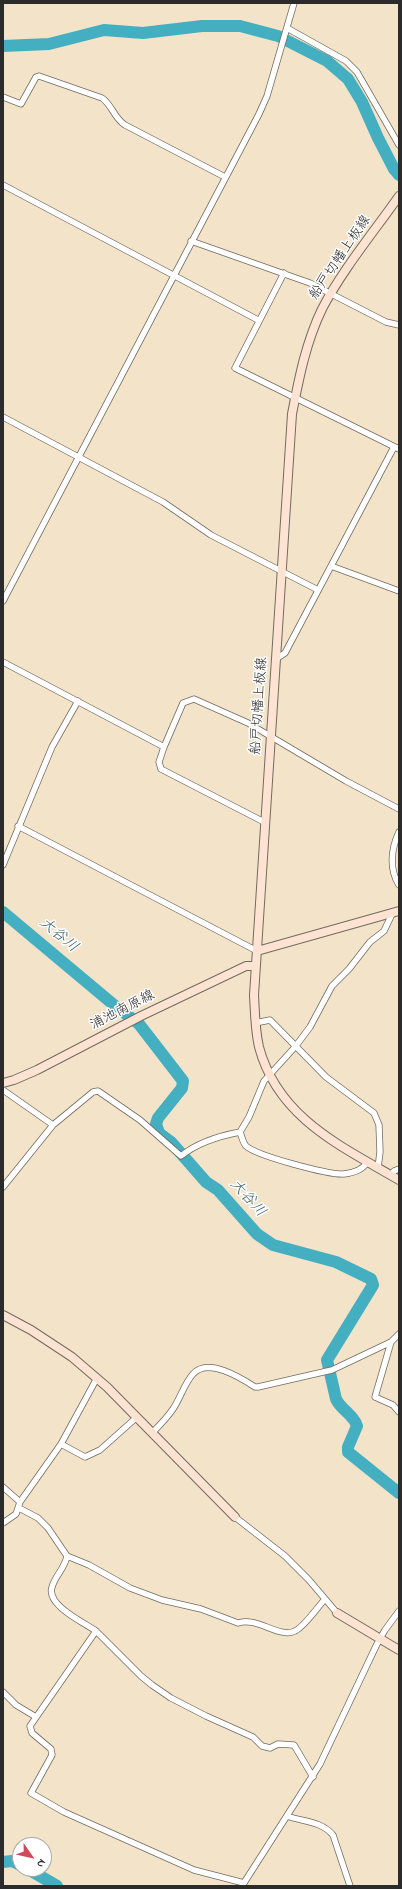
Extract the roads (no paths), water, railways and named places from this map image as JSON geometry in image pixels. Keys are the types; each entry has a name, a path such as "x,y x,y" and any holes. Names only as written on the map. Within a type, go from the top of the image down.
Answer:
{"main road":[{"name":"船戸切幡上板線","path":"399,196 331,294 311,335 299,373 292,414 254,995 255,1023 259,1047 270,1074 294,1111 324,1136 399,1180"},
{"path":"257,952 396,912"},
{"name":"浦池南原線","path":"3,1083 25,1075 130,1023 141,1016 246,966 255,966"},
{"path":"3,1315 31,1330 72,1357 97,1378 235,1517"},
{"path":"337,1613 379,1640 399,1650"}],"street":[{"path":"3,601 267,96 294,3"},
{"path":"287,29 346,61 358,72 399,145"},
{"path":"3,97 21,104 36,77 39,76 102,98 105,100 117,120 226,177"},
{"path":"3,185 258,320"},
{"path":"191,241 310,283 386,322 399,325"},
{"path":"276,659 285,653 331,566 397,448 235,368 258,320 284,273"},
{"path":"3,417 163,502 211,534 318,590"},
{"path":"331,566 399,591"},
{"path":"3,662 164,747"},
{"path":"266,823 161,769 159,762 164,747 183,703 194,699 248,723 271,735 346,781 399,809"},
{"path":"3,865 52,746 78,701"},
{"path":"18,826 257,952"},
{"path":"399,832 394,842 391,862 394,877 399,885"},
{"path":"3,1187 53,1125 93,1092 98,1091 140,1120 181,1156 186,1151 217,1136 240,1132 249,1117 264,1081 295,1047 310,1027 332,986 349,969 370,942 384,931 396,912"},
{"path":"255,1023 270,1020 326,1077 374,1113 379,1125 380,1152 378,1168"},
{"path":"3,1090 53,1125"},
{"path":"240,1132 245,1145 255,1152 292,1164 342,1174 352,1172 365,1166 368,1162"},
{"path":"391,1175 394,1171 399,1169"},
{"path":"152,1433 173,1410 193,1374 201,1369 214,1368 231,1373 255,1387 330,1370 391,1342 399,1334"},
{"path":"391,1342 375,1397 393,1405 399,1412"},
{"path":"3,1523 16,1514 19,1505 61,1444 97,1378"},
{"path":"61,1444 85,1457 100,1450 137,1417"},
{"path":"3,1487 19,1505 38,1518 48,1528 67,1556 88,1565 130,1588 162,1600 201,1609 238,1623 245,1620 289,1634 296,1631 325,1599"},
{"path":"235,1517 285,1556 309,1580 337,1613"},
{"path":"67,1556 66,1562 52,1588 51,1597 58,1606 96,1631 152,1686 171,1698 252,1737 262,1746 270,1748 278,1744 294,1745 313,1777"},
{"path":"96,1631 30,1726 32,1733 51,1749 52,1755 31,1793 64,1812 194,1870 243,1885 313,1777 379,1640 399,1611"},
{"path":"3,1692 16,1705 36,1717"},
{"path":"287,1816 321,1824 328,1828 333,1835 350,1886"}],"waterway":[{"path":"3,46 49,44 104,30 143,33 202,26 240,26 278,36 327,61 348,79 362,102 394,169 399,175"},
{"name":"大谷川","path":"3,912 114,1005 139,1024 183,1081 182,1088 158,1118 156,1124 159,1133 171,1142 206,1182 218,1190 257,1234 273,1245 336,1262 371,1279 373,1285 327,1360 336,1399 357,1426 348,1447 348,1452 399,1493"},
{"path":"3,1862 12,1861"},
{"path":"42,1877 57,1886"}]}
